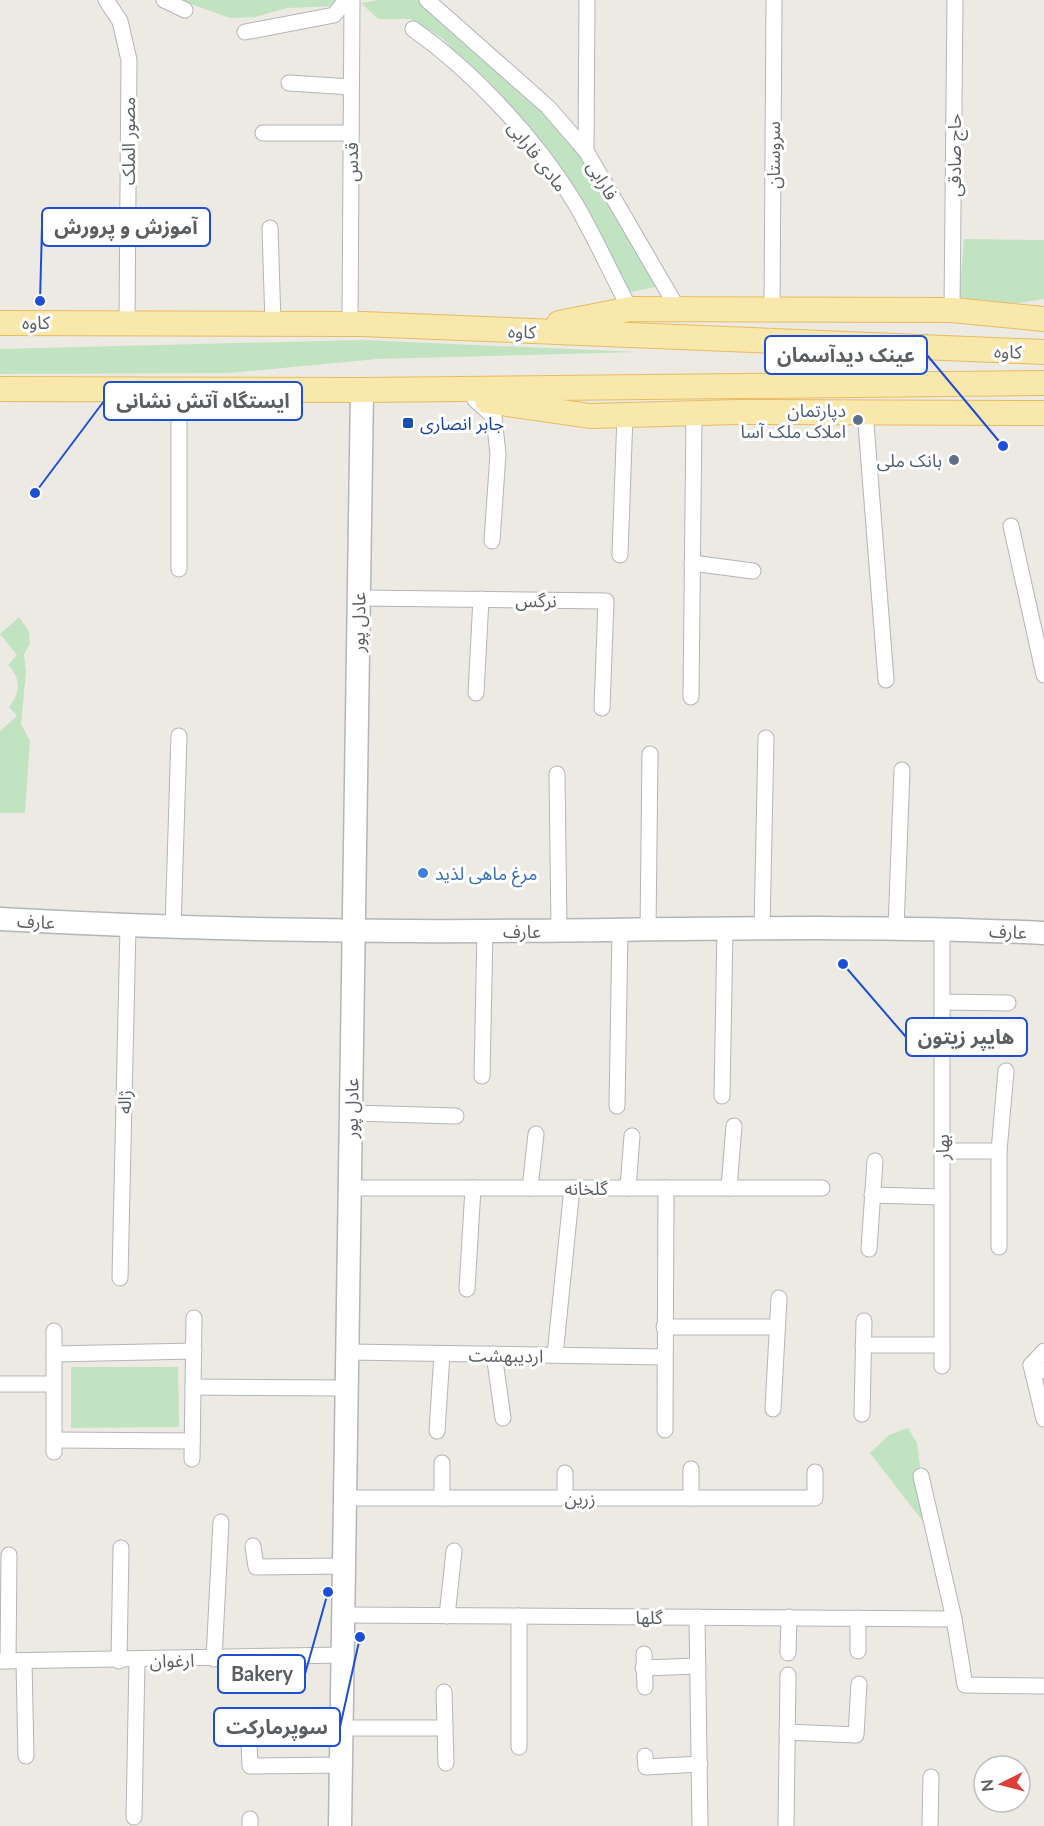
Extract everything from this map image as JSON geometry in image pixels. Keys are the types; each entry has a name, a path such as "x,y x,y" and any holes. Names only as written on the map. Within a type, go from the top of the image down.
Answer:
{"main road":[{"path":"991,313 1044,306"},
{"path":"520,331 630,309 952,310 1044,319"},
{"name":"کاوه","path":"0,323 350,324 1044,352"},
{"name":"کاوه","path":"0,389 410,390 1044,383"},
{"name":"عادل پور","path":"340,1826 362,390"},
{"path":"410,390 590,416 865,411 1044,413"},
{"name":"عارف","path":"0,919 173,928 485,931 942,928 1044,933"}],"street":[{"path":"109,4 125,0"},
{"path":"164,0 185,10"},
{"path":"245,32 334,15 346,0"},
{"name":"قدس","path":"350,324 352,0"},
{"path":"427,0 548,107 586,151"},
{"name":"فارابی","path":"587,0 586,151 678,309"},
{"name":"سروستان","path":"771,310 774,0"},
{"name":"حاج صادقی","path":"952,310 955,0"},
{"name":"مصور الملک","path":"109,4 120,21 129,60 127,322"},
{"name":"مادی فارابی","path":"413,28 438,46 515,123 541,155 575,203 630,309"},
{"path":"289,83 351,87"},
{"path":"263,133 351,133"},
{"path":"270,228 273,323"},
{"path":"179,389 179,569"},
{"path":"475,399 494,417 498,454 492,541"},
{"path":"865,411 886,680"},
{"path":"691,697 694,413"},
{"path":"620,555 625,414"},
{"path":"1011,526 1044,675"},
{"path":"692,563 753,571"},
{"name":"نرگس","path":"359,598 606,601 602,708"},
{"path":"476,693 481,599"},
{"path":"173,928 179,736"},
{"path":"762,929 766,738"},
{"path":"648,930 650,754"},
{"path":"896,928 902,770"},
{"path":"557,774 559,930"},
{"name":"ژاله","path":"120,1278 128,926"},
{"name":"بهار","path":"942,928 942,1366"},
{"path":"722,1096 725,929"},
{"path":"617,1106 620,930"},
{"path":"482,1076 485,931"},
{"path":"942,1002 1008,1003"},
{"path":"999,1247 999,1151 1006,1071"},
{"path":"351,1113 456,1116"},
{"path":"729,1188 734,1126"},
{"path":"530,1188 536,1134"},
{"path":"628,1188 632,1136"},
{"path":"942,1151 999,1151"},
{"path":"869,1249 875,1161"},
{"name":"گلخانه","path":"350,1188 822,1188"},
{"path":"467,1289 473,1188"},
{"path":"555,1355 572,1188"},
{"path":"664,1430 666,1188"},
{"path":"872,1195 942,1197"},
{"path":"773,1409 779,1298"},
{"path":"192,1459 194,1318"},
{"path":"862,1414 864,1321"},
{"path":"664,1327 777,1327"},
{"path":"54,1331 54,1446 192,1441"},
{"path":"863,1345 942,1345"},
{"path":"54,1354 194,1351"},
{"path":"1044,1351 1038,1368 1044,1419"},
{"name":"اردیبهشت","path":"348,1352 664,1357"},
{"path":"437,1431 442,1354"},
{"path":"494,1354 503,1418"},
{"path":"0,1384 54,1384"},
{"path":"193,1387 347,1388"},
{"path":"442,1463 442,1498"},
{"path":"691,1469 691,1498"},
{"name":"زرین","path":"346,1498 815,1498 815,1472"},
{"path":"565,1473 565,1498"},
{"path":"921,1476 954,1619 965,1685 1044,1686"},
{"path":"214,1659 221,1522"},
{"path":"254,1546 256,1567 345,1566"},
{"path":"119,1661 121,1548"},
{"path":"447,1616 454,1551"},
{"path":"4,1661 9,1555"},
{"name":"گلها","path":"344,1615 954,1619"},
{"path":"519,1616 519,1747"},
{"path":"697,1617 700,1826"},
{"path":"788,1653 789,1617"},
{"path":"858,1618 858,1651"},
{"name":"ارغوان","path":"4,1661 119,1661 344,1655"},
{"path":"134,1817 137,1660"},
{"path":"645,1687 644,1661 698,1666"},
{"path":"24,1662 26,1755"},
{"path":"786,1826 788,1675"},
{"path":"787,1732 856,1735 858,1684"},
{"path":"444,1692 446,1763"},
{"path":"248,1720 250,1766 342,1765"},
{"path":"342,1728 445,1728"},
{"path":"645,1756 646,1767 700,1764"},
{"path":"930,1826 931,1777"}],"green space":[{"path":"180,0 338,0 338,6 287,8 255,17 230,18"},
{"path":"379,0 421,0 541,108 582,154 656,287 630,292 582,200 488,88 443,39 411,19 378,19 361,3"},
{"path":"964,239 1044,240 1044,299 990,307 959,304"},
{"path":"361,340 638,352 377,359 229,373 0,374 0,349"},
{"path":"19,617 29,632 30,644 24,654 26,672 21,724 30,741 25,813 0,813 0,731 17,716 9,707 16,696 18,686 15,675 8,665 17,655 0,634"},
{"path":"71,1367 178,1367 179,1427 71,1428"},
{"path":"908,1428 917,1443 928,1528 870,1453 889,1435"}],"place":[{"name":"آموزش و پرورش","path":"40,301"},
{"name":"دپارتمان املاک ملک آسا","path":"858,420"},
{"name":"جابر انصاری","path":"408,423"},
{"name":"عینک دیدآسمان","path":"1003,446"},
{"name":"بانک ملی","path":"954,460"},
{"name":"ایستگاه آتش نشانی","path":"35,493"},
{"name":"مرغ ماهی لذید","path":"423,873"},
{"name":"هایپر زیتون","path":"843,964"},
{"name":"Bakery","path":"328,1592"},
{"name":"سوپرمارکت","path":"360,1637"}]}
